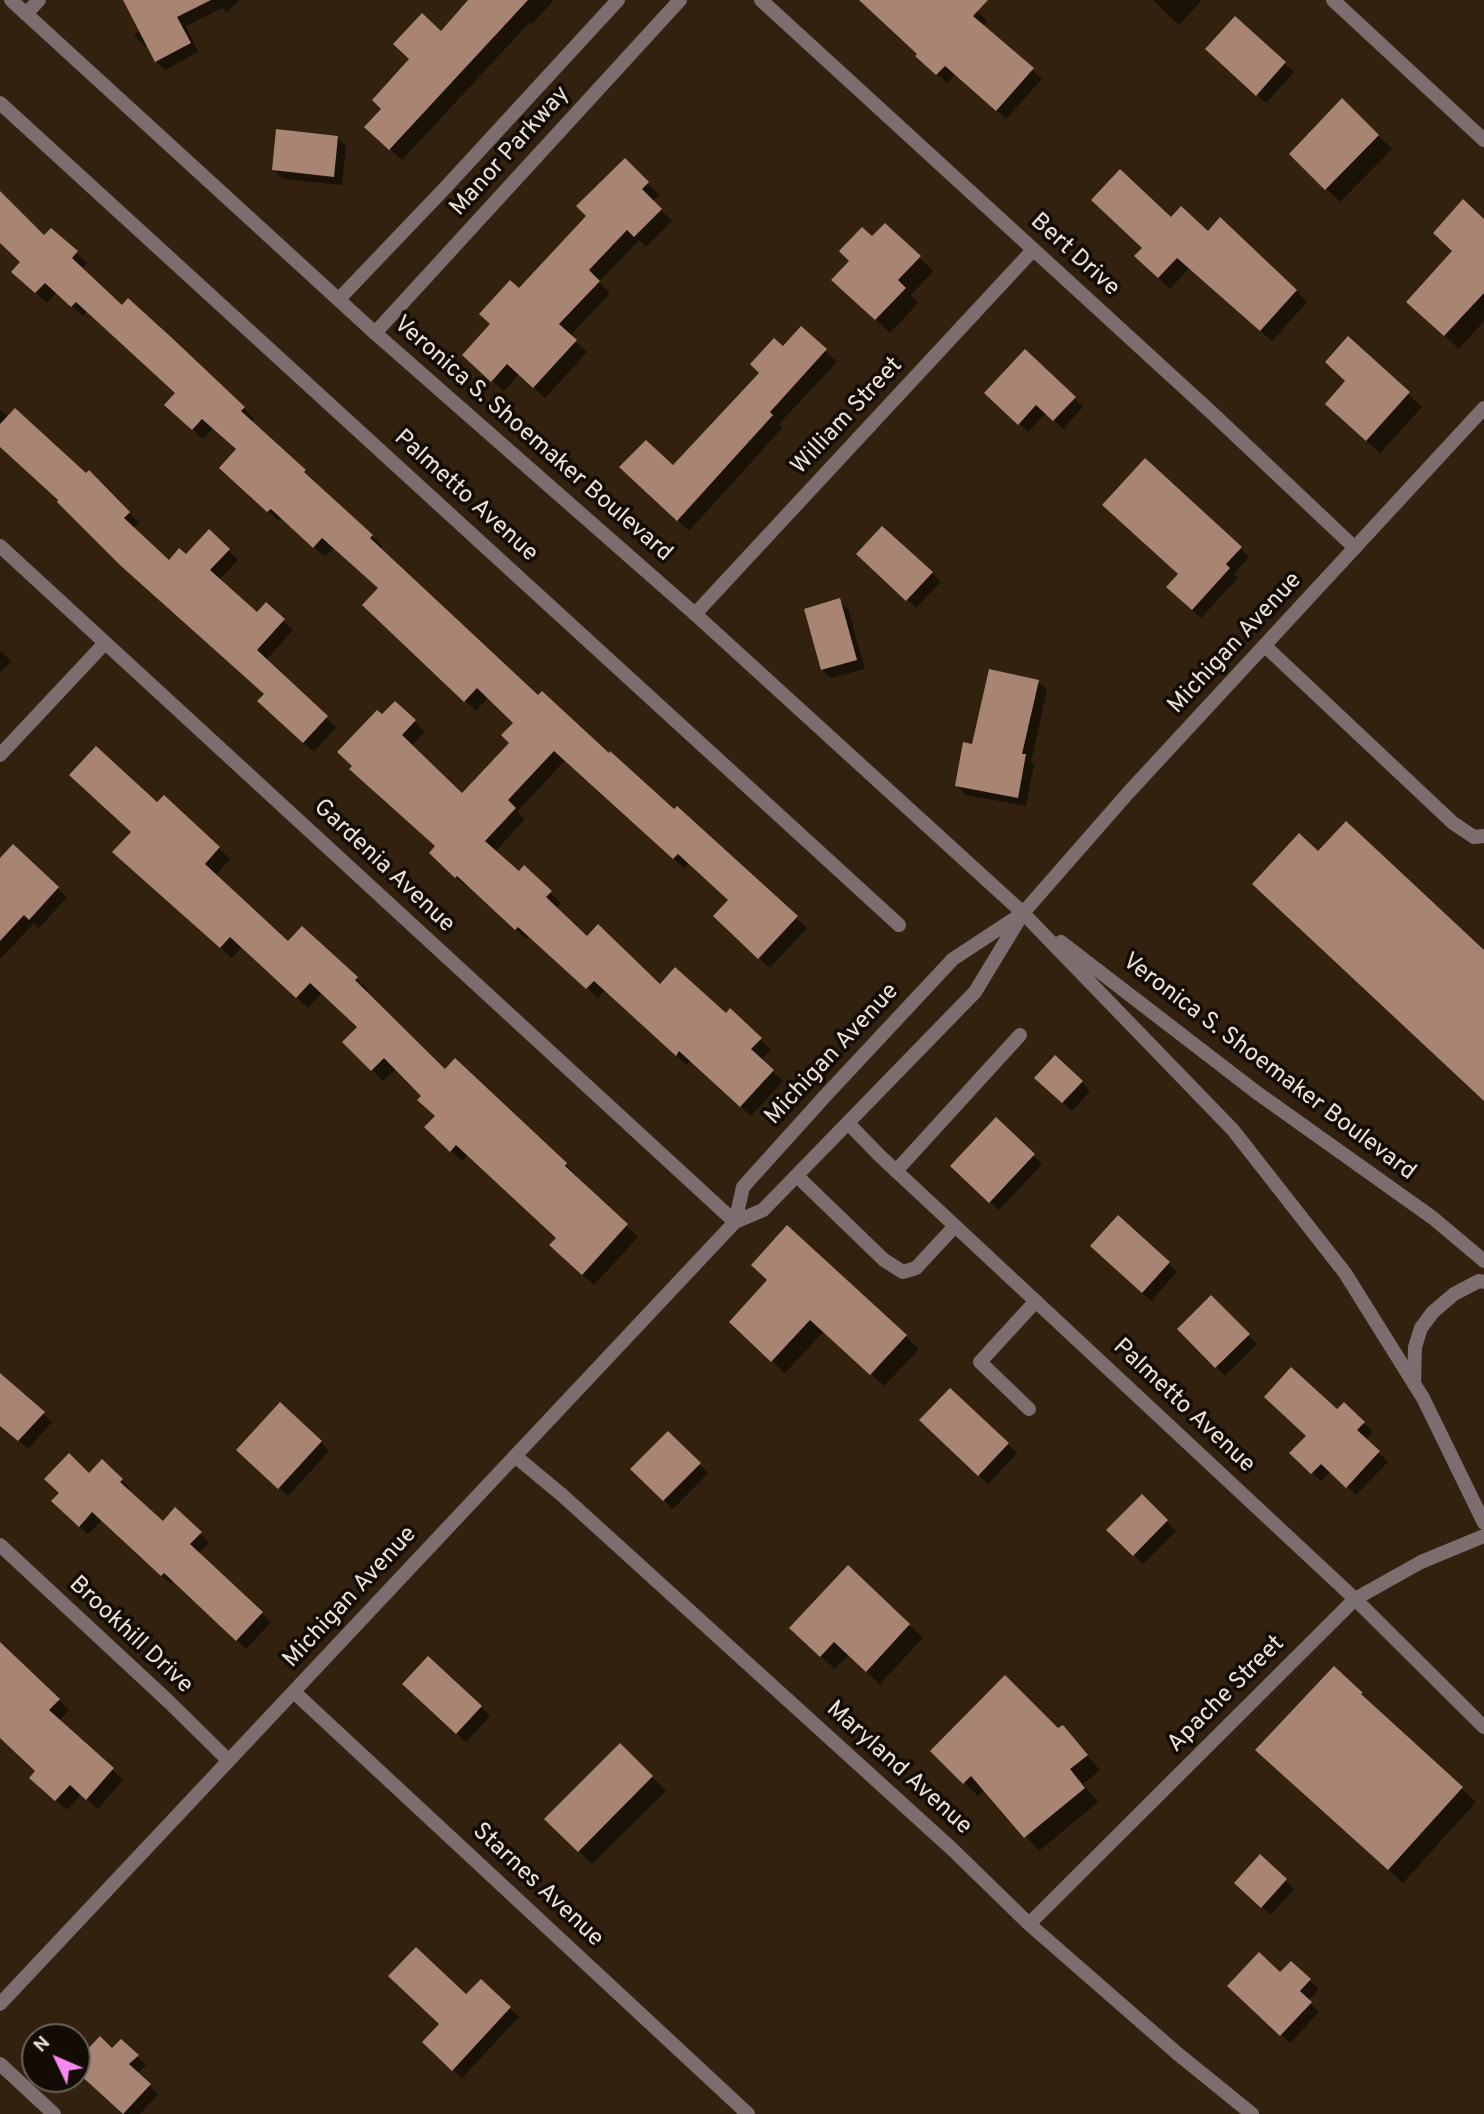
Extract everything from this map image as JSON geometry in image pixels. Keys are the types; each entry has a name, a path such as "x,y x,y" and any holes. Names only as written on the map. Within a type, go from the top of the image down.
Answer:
{"street":[{"name":"Veronica S. Shoemaker Boulevard","path":"11,0 375,333 695,614 1023,913 1233,1130 1345,1273 1414,1385 1484,1522"},
{"path":"26,14 39,0"},
{"name":"Manor Parkway","path":"338,299 445,188 618,0"},
{"name":"Manor Parkway","path":"375,333 680,0"},
{"name":"Bert Drive","path":"761,0 1212,413 1355,548"},
{"path":"1333,0 1484,140"},
{"name":"Palmetto Avenue","path":"0,103 899,925"},
{"name":"William Street","path":"695,614 1033,250"},
{"name":"Michigan Avenue","path":"0,2004 735,1222 763,1210 975,992 1023,913 1128,793 1484,408"},
{"name":"Gardenia Avenue","path":"0,546 735,1222"},
{"path":"0,755 105,643"},
{"path":"1265,646 1453,823 1474,837 1484,836"},
{"name":"Veronica S. Shoemaker Boulevard","path":"1023,913 1256,1092 1433,1218 1484,1261"},
{"name":"Michigan Avenue","path":"735,1222 743,1187 862,1056 953,959 1023,913"},
{"path":"896,1171 1020,1035"},
{"name":"Palmetto Avenue","path":"849,1124 1355,1599 1484,1727"},
{"path":"797,1176 884,1260 903,1272 916,1268 955,1226"},
{"path":"1414,1385 1415,1347 1420,1328 1433,1312 1454,1294 1479,1281 1484,1282"},
{"path":"1029,1409 980,1362 1036,1301"},
{"name":"Maryland Avenue","path":"515,1456 932,1830 1029,1924 1178,2054 1252,2114"},
{"name":"Apache Street","path":"1029,1924 1355,1599 1421,1562 1484,1536"},
{"name":"Brookhill Drive","path":"0,1545 228,1760"},
{"name":"Starnes Avenue","path":"294,1692 748,2114"},
{"path":"0,2064 54,2114"}],"building":[{"path":"123,0 211,0 177,17 191,43 155,62"},
{"path":"468,0 528,0 389,150 364,127 381,109 372,100 409,59 393,44 422,13 441,31"},
{"path":"859,0 988,0 973,16 1034,68 996,111 945,66 936,75"},
{"path":"1235,16 1286,62 1256,96 1205,49"},
{"path":"1342,98 1379,135 1325,190 1289,154"},
{"path":"276,129 338,136 334,177 272,170"},
{"path":"625,158 649,182 642,189 662,209 634,237 627,230 589,270 600,281 559,324 577,340 533,388 507,364 491,382 462,355 490,324 479,314 510,280 519,288 586,216 576,206"},
{"path":"1120,169 1171,217 1181,206 1208,231 1220,217 1297,290 1260,331 1177,258 1158,278 1134,256 1142,248 1091,200"},
{"path":"0,191 44,235 51,228 78,251 72,258 122,305 128,298 172,338 245,407 241,411 373,535 370,538 538,695 542,691 674,809 677,806 798,916 758,959 713,916 728,900 678,854 673,859 554,751 508,800 516,808 485,841 519,871 524,865 552,891 546,897 587,936 598,924 660,984 675,967 726,1013 730,1008 762,1038 751,1049 774,1070 740,1107 679,1051 676,1056 594,981 586,989 518,927 515,930 429,853 435,846 349,769 352,766 337,752 377,710 382,714 395,701 416,720 402,735 462,793 509,743 501,735 513,723 477,688 464,702 362,605 378,588 322,538 313,548 271,509 267,512 219,468 236,449 202,419 192,430 164,405 175,393 76,302 71,307 45,283 35,293 11,272 20,262 0,243"},
{"path":"1463,199 1484,219 1484,293 1444,336 1406,302 1452,251 1433,233"},
{"path":"885,223 921,256 898,280 906,288 875,320 831,280 849,261 839,251 862,227 872,236"},
{"path":"801,326 827,349 770,412 773,415 677,521 619,467 646,440 673,465 759,373 750,364 774,338 783,346"},
{"path":"1348,336 1410,392 1366,441 1325,404 1345,381 1325,362"},
{"path":"1025,349 1076,397 1053,421 1036,405 1018,425 984,393"},
{"path":"15,408 86,473 89,470 130,512 124,518 169,560 179,548 186,554 209,529 230,549 210,570 257,612 266,602 285,619 257,650 328,716 303,743 257,701 264,694 121,566 57,502 58,500 0,447 0,424"},
{"path":"1145,458 1242,547 1226,564 1230,568 1192,610 1166,587 1178,574 1102,505"},
{"path":"882,526 933,572 906,601 856,554"},
{"path":"840,598 857,660 821,670 804,609"},
{"path":"989,669 1039,680 1022,754 1026,754 1018,798 955,786 963,742 972,744"},
{"path":"96,746 157,802 164,795 220,847 205,864 288,941 302,926 358,977 355,980 445,1069 455,1058 628,1224 582,1275 549,1245 556,1238 456,1145 450,1152 424,1127 435,1116 417,1100 421,1096 384,1058 371,1071 342,1042 357,1027 310,983 296,998 230,937 220,948 112,852 131,832 69,775"},
{"path":"1346,821 1484,950 1484,1101 1252,884 1299,833 1318,851"},
{"path":"13,844 59,887 29,920 24,915 0,941 0,858"},
{"path":"1055,1055 1083,1081 1062,1103 1034,1078"},
{"path":"996,1117 1035,1154 989,1203 950,1166"},
{"path":"1118,1215 1170,1262 1142,1293 1090,1246"},
{"path":"787,1225 907,1335 870,1375 810,1320 771,1362 729,1322 767,1280 751,1265"},
{"path":"1211,1295 1250,1334 1215,1368 1177,1329"},
{"path":"1291,1367 1337,1409 1344,1402 1365,1422 1357,1430 1380,1451 1346,1488 1321,1464 1311,1474 1289,1453 1306,1436 1264,1397"},
{"path":"0,1373 45,1412 18,1441 0,1426"},
{"path":"950,1388 1009,1443 978,1476 919,1420"},
{"path":"280,1402 322,1441 278,1489 236,1450"},
{"path":"668,1431 701,1463 663,1501 630,1469"},
{"path":"69,1453 89,1473 102,1459 123,1479 120,1482 163,1521 175,1507 202,1532 190,1544 263,1612 236,1641 164,1573 161,1576 92,1512 79,1527 51,1501 59,1493 44,1479"},
{"path":"1142,1494 1168,1520 1133,1556 1106,1530"},
{"path":"848,1565 910,1624 866,1672 834,1642 820,1657 789,1628"},
{"path":"0,1642 60,1699 49,1710 114,1768 86,1800 70,1785 55,1801 29,1778 35,1771 0,1738"},
{"path":"428,1656 482,1706 456,1734 402,1684"},
{"path":"1334,1666 1463,1787 1388,1870 1255,1750"},
{"path":"1005,1675 1058,1728 1063,1725 1088,1755 1070,1769 1085,1788 1024,1838 971,1776 963,1784 930,1751"},
{"path":"620,1743 653,1776 578,1852 544,1819"},
{"path":"1260,1854 1287,1879 1261,1908 1234,1883"},
{"path":"416,1947 466,1994 481,1979 511,2007 452,2071 422,2042 439,2024 388,1976"},
{"path":"1259,1952 1280,1972 1291,1961 1311,1979 1300,1991 1312,2002 1280,2036 1227,1986"},
{"path":"100,2036 112,2048 121,2039 139,2055 129,2064 151,2084 123,2114 91,2085 91,2045"}]}
